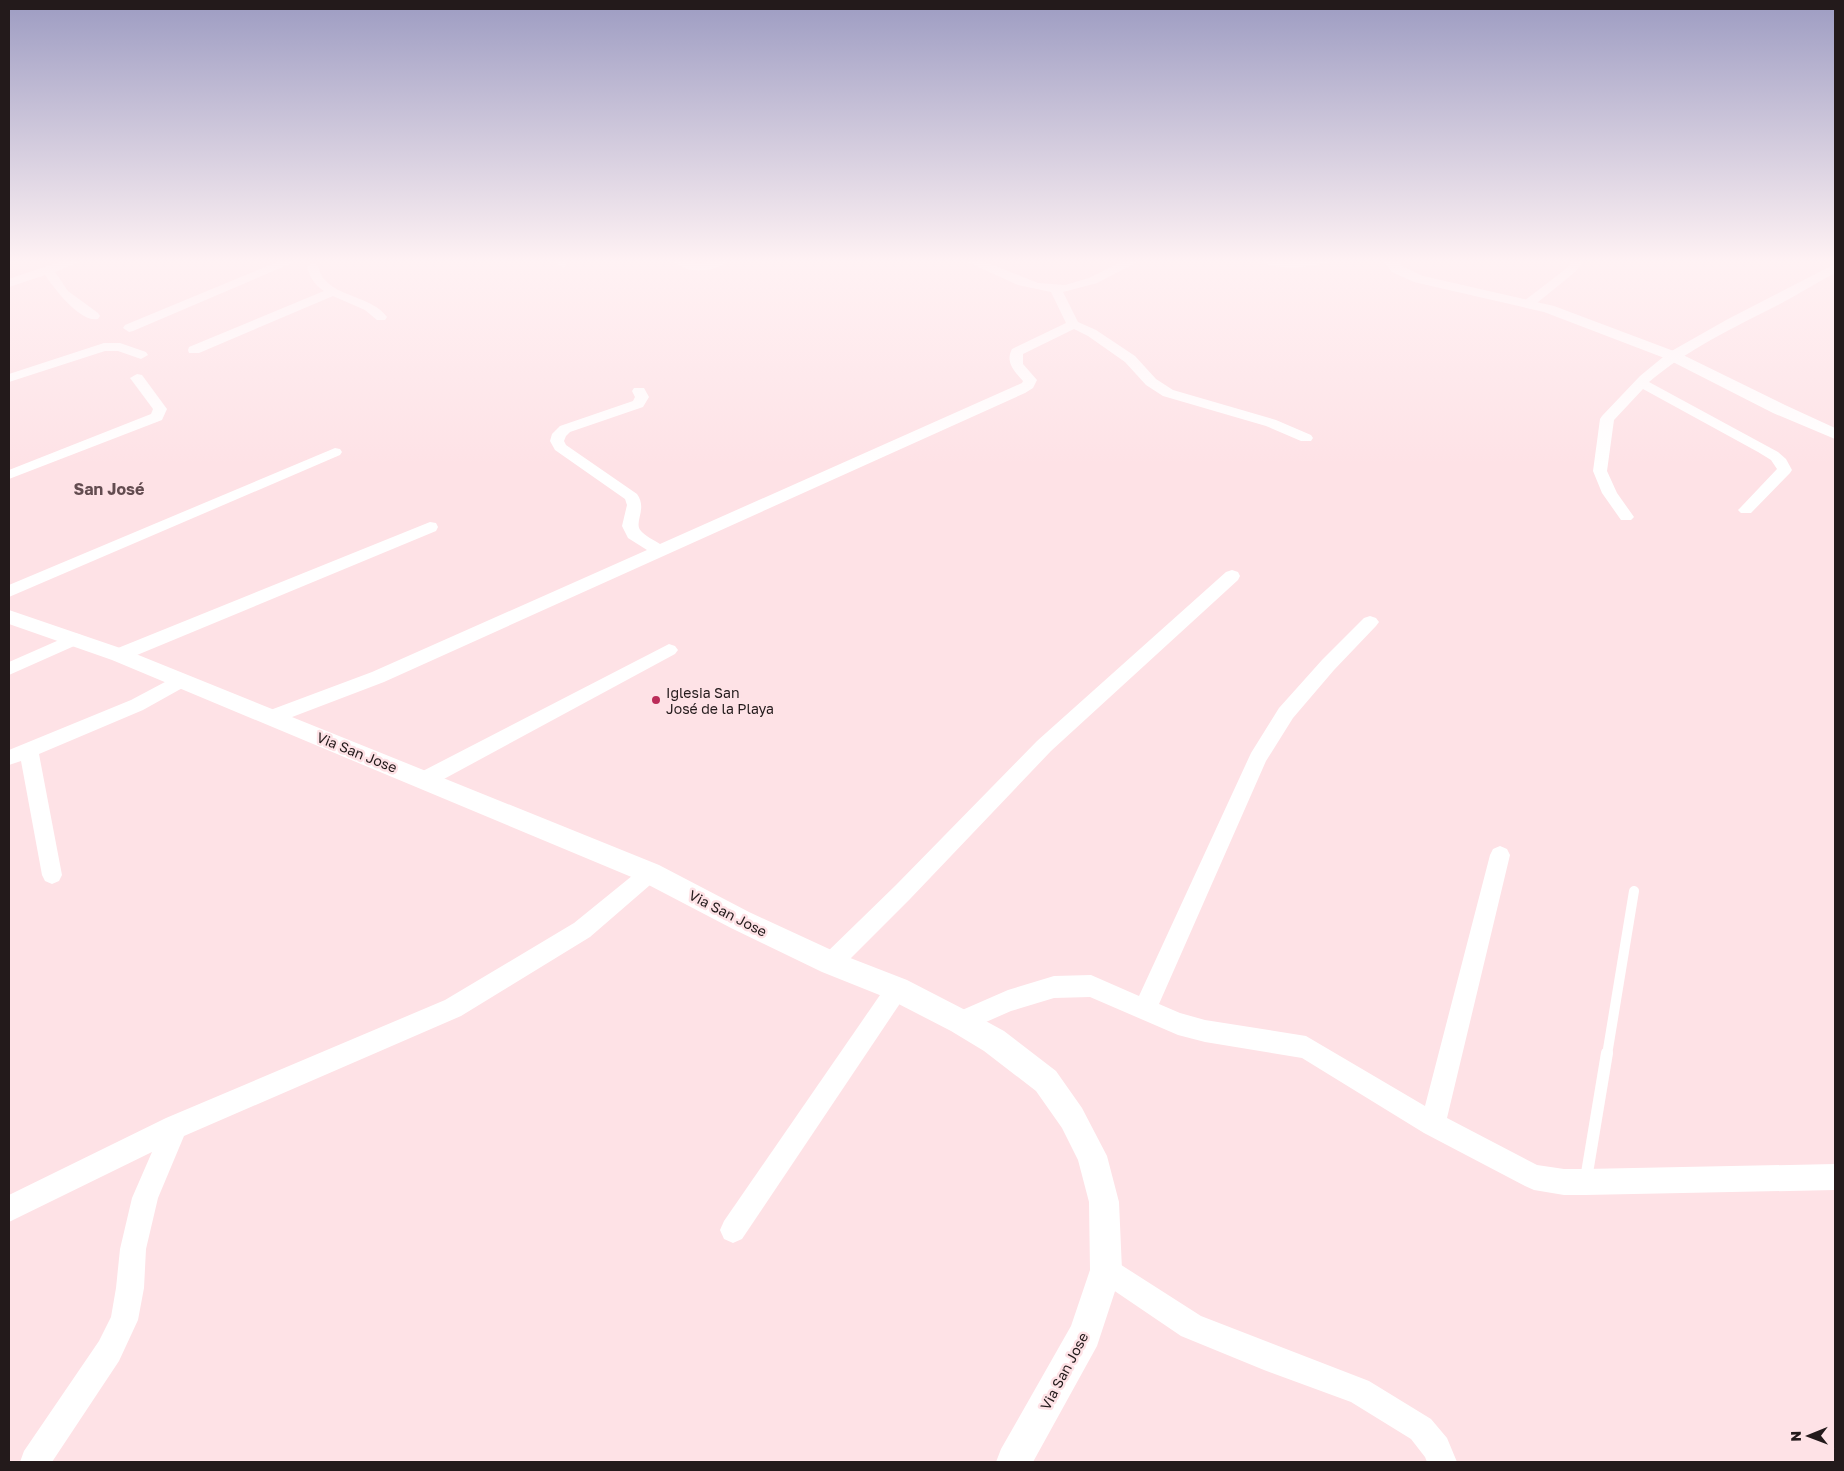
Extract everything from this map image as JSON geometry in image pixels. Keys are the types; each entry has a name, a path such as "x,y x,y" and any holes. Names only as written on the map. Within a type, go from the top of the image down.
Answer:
{"street":[{"path":"194,350 245,329"},
{"path":"272,717 378,677 1020,390 1028,385 1030,380 1015,364 1014,358 1018,352 1066,329"},
{"path":"1083,329 1130,359 1151,382 1168,393 1271,423 1306,438"},
{"path":"1597,329 1673,356 1779,410 1835,434"},
{"path":"1626,517 1610,493 1600,471 1607,419 1642,383 1673,356 1720,329"},
{"path":"9,378 104,347 120,347 141,355"},
{"path":"9,475 157,417 160,409 137,378"},
{"path":"1642,383 1679,405 1764,449 1777,457 1782,463 1784,470 1746,510"},
{"path":"639,391 642,398 638,404 565,428 559,434 557,441 560,447 632,497 635,505 630,526 634,534 659,552"},
{"path":"9,591 335,452"},
{"path":"119,655 430,527"},
{"path":"831,962 903,892 1044,746 1232,576"},
{"name":"Via San Jose","path":"9,617 119,655 650,873 740,920 831,962 897,989 962,1022 994,1041 1046,1081 1072,1118 1092,1156 1104,1202 1106,1270 1085,1334 1014,1462"},
{"path":"1145,1009 1258,758 1286,713 1328,665 1370,622"},
{"path":"9,669 75,639"},
{"path":"424,780 669,650"},
{"path":"9,758 137,705 180,681"},
{"path":"29,750 52,875"},
{"path":"1433,1124 1500,855"},
{"path":"9,1209 175,1127 453,1008 518,971 582,930 650,873"},
{"path":"962,1022 1008,1001 1054,987 1091,986 1178,1024 1205,1031 1306,1047 1433,1124 1534,1177 1564,1182 1835,1177"},
{"path":"733,1230 897,989"},
{"path":"36,1462 109,1350 124,1320 130,1288 133,1249 144,1198 175,1127"},
{"path":"1106,1270 1191,1326 1264,1356 1360,1391 1421,1429 1436,1448 1442,1462"}],"lane":[{"path":"1585,1182 1634,891"}],"place":[{"name":"Iglesia San José de la Playa","path":"656,700"}],"district":[{"name":"San José","path":"109,489"}]}
